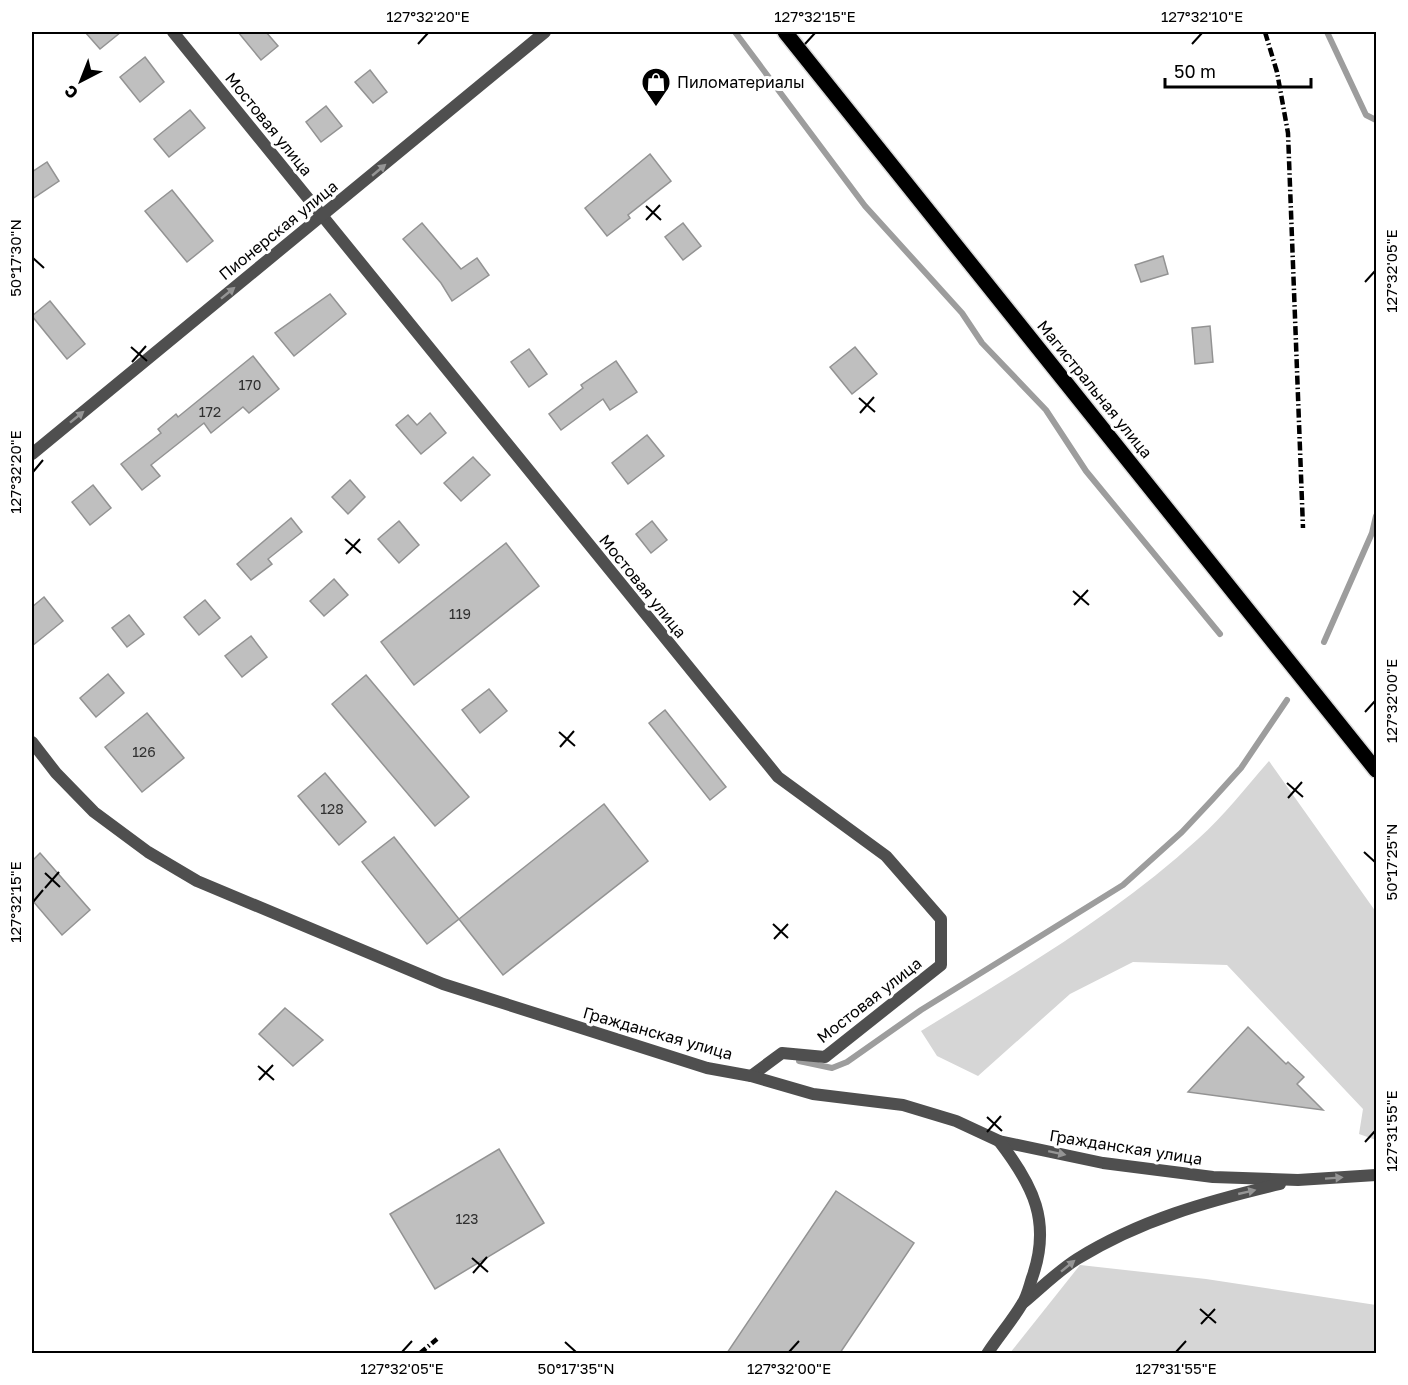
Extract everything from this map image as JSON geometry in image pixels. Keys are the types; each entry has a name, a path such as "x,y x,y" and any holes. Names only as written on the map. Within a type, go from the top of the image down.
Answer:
{"main road":[{"name":"Магистральная улица","path":"784,32 1377,770"}],"street":[{"name":"Мостовая улица","path":"173,32 778,777 886,856 941,920 941,965 825,1057 782,1053 751,1076"},
{"name":"Пионерская улица","path":"32,454 545,32"},
{"name":"Гражданская улица","path":"32,742 56,773 94,812 148,852 198,881 443,984 707,1068 751,1076 813,1094 903,1106 956,1121 999,1141 1114,1165 1213,1177 1298,1180 1377,1175"},
{"path":"999,1141 1021,1170 1036,1200 1041,1228 1038,1261 1023,1303"},
{"path":"987,1353 1023,1303 1075,1260 1133,1227 1205,1202 1298,1180"}],"shaded area":[{"path":"1269,761 1376,912 1376,1140 1359,1134 1363,1109 1227,965 1133,962 1070,994 978,1076 937,1056 921,1031 1064,941 1133,893 1208,830"},
{"path":"1080,1265 1206,1279 1376,1305 1376,1353 1010,1353"}],"building":[{"path":"85,32 121,32 100,49"},
{"path":"238,32 266,32 278,46 261,60"},
{"path":"145,57 164,82 140,102 120,77"},
{"path":"370,70 387,92 373,103 355,82"},
{"path":"326,106 342,126 321,142 306,122"},
{"path":"190,110 205,128 169,157 154,139"},
{"path":"650,154 671,181 628,215 630,218 607,236 585,208"},
{"path":"47,162 59,181 32,199 32,172"},
{"path":"172,190 213,241 187,262 145,211"},
{"path":"422,223 461,269 477,258 489,275 452,301 441,283 403,239"},
{"path":"683,223 701,246 683,260 665,237"},
{"path":"1163,256 1168,274 1141,282 1135,265"},
{"path":"330,294 346,314 294,356 275,333"},
{"path":"50,301 85,344 67,359 32,316"},
{"path":"1210,326 1213,362 1195,364 1192,328"},
{"path":"855,347 877,374 852,394 830,367"},
{"path":"529,349 547,374 529,387 511,362"},
{"path":"253,356 279,389 249,413 243,407 211,433 204,423 151,465 160,476 142,490 121,464 161,433 158,429 176,414 178,417"},
{"path":"616,361 637,392 610,410 603,399 561,430 549,414 583,388 581,385"},
{"path":"430,413 446,433 421,454 396,425 408,415 417,425"},
{"path":"647,435 664,456 628,484 612,463"},
{"path":"473,457 490,475 461,501 444,483"},
{"path":"350,480 365,497 348,514 332,497"},
{"path":"93,485 111,508 90,525 72,502"},
{"path":"291,518 302,532 268,559 272,564 251,580 237,564"},
{"path":"399,521 419,545 399,563 378,539"},
{"path":"652,521 667,540 651,553 636,534"},
{"path":"506,543 539,586 414,685 381,642"},
{"path":"334,579 348,595 324,616 310,601"},
{"path":"44,597 63,621 32,646 32,607"},
{"path":"205,600 220,618 199,635 184,617"},
{"path":"129,615 144,634 127,647 112,628"},
{"path":"251,636 267,657 242,677 225,656"},
{"path":"108,674 124,693 96,717 80,698"},
{"path":"366,675 469,797 435,826 332,704"},
{"path":"489,689 507,711 480,733 462,710"},
{"path":"665,710 726,787 710,800 649,723"},
{"path":"147,713 184,758 142,792 105,747"},
{"path":"325,773 366,822 339,845 298,796"},
{"path":"604,804 648,861 503,975 459,919"},
{"path":"394,837 459,919 427,944 362,862"},
{"path":"40,853 90,910 62,935 32,900 32,861"},
{"path":"285,1008 323,1040 293,1066 259,1034"},
{"path":"1248,1027 1286,1064 1288,1062 1304,1077 1297,1084 1323,1110 1188,1092"},
{"path":"499,1149 544,1223 435,1289 390,1214"},
{"path":"836,1191 914,1243 840,1353 727,1353"}],"waterway":[{"path":"735,32 865,206 962,313 982,343 1046,410 1086,471 1220,634"},
{"path":"1327,32 1366,115 1376,120"},
{"path":"1324,642 1372,533 1376,516"},
{"path":"799,1061 832,1068 847,1062 921,1010 1123,885 1182,832 1241,768 1287,700"}],"railway":[{"path":"1265,32 1277,72 1288,133 1303,528"},
{"path":"419,1354 437,1339"}],"place":[{"name":"Пиломатериалы","path":"656,108"}]}
